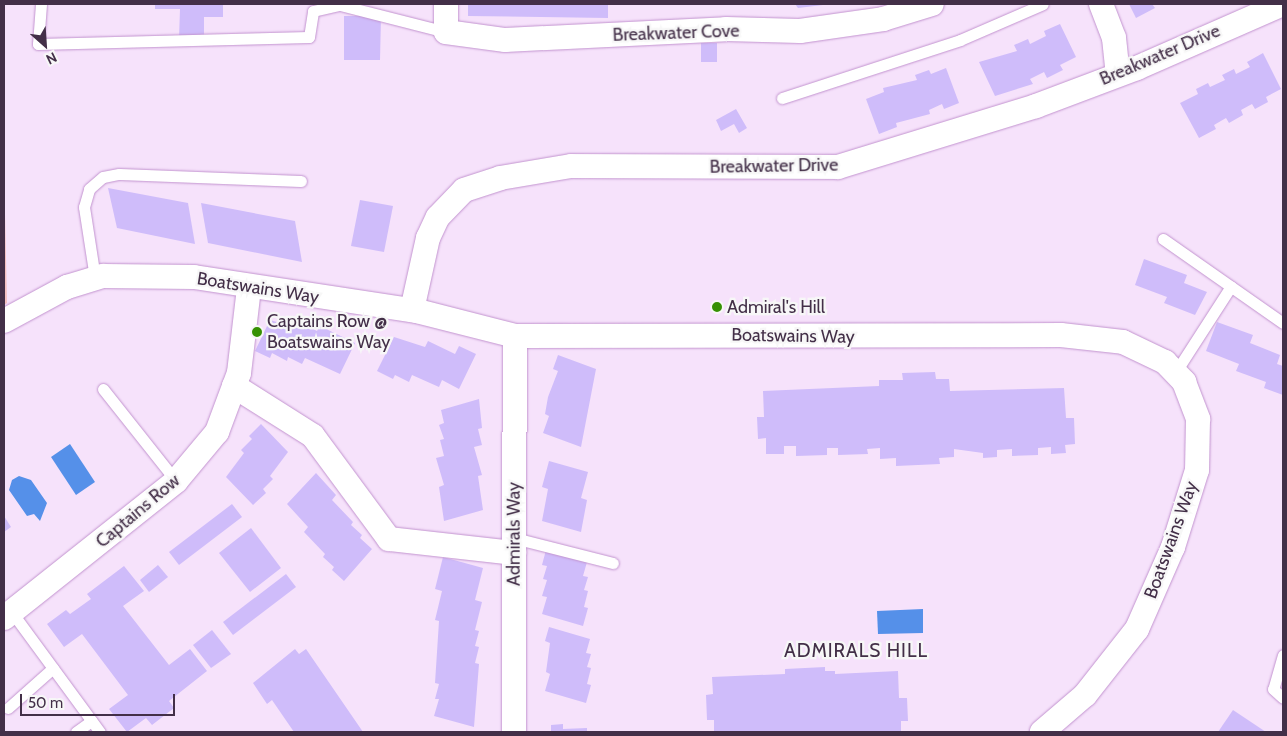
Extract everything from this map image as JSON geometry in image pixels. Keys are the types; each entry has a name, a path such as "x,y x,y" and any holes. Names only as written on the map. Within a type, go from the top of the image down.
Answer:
{"street":[{"path":"446,4 446,32"},
{"name":"Breakwater Cove","path":"446,32 505,40 726,29 800,31 883,19 932,4"},
{"path":"1101,4 1114,38 1118,74"},
{"name":"Breakwater Drive","path":"412,310 428,238 438,217 464,190 500,178 571,166 838,167 1036,106 1118,74 1283,4"},
{"name":"Boatswains Way","path":"4,321 67,287 94,278 194,277 249,288 412,310 515,336 1061,335 1123,342 1165,362 1184,382 1198,419 1197,470 1173,547 1137,629 1084,695 1042,732"},
{"name":"Captains Row","path":"7,615 176,482 217,432 234,386 249,288"},
{"name":"Admirals Way","path":"514,732 515,336"},
{"path":"234,386 313,436 390,539 514,545"}],"lane":[{"path":"40,4 38,44 309,37 313,10 340,5 446,32"},
{"path":"782,98 960,40 1043,4"},
{"path":"94,278 84,207 89,189 103,177 119,174 300,181"},
{"path":"1164,239 1283,323"},
{"path":"1175,373 1231,286"},
{"path":"103,389 176,482"},
{"path":"514,545 613,563"},
{"path":"7,615 53,668 100,732"},
{"path":"1283,655 1273,689 1283,698"},
{"path":"8,708 53,668"},
{"path":"76,732 92,721"}],"shaded area":[{"path":"4,169 7,303 4,305"}],"water":[{"path":"70,444 95,482 76,495 51,457"},
{"path":"19,476 31,480 47,503 40,521 34,514 27,516 9,490 12,480"},
{"path":"923,609 923,633 878,634 877,611"}],"building":[{"path":"155,4 223,4 223,17 204,17 204,39 179,39 180,9 155,9"},
{"path":"468,4 608,4 608,18 468,16"},
{"path":"795,4 823,4 823,5 798,8"},
{"path":"1129,4 1152,4 1155,8 1136,18"},
{"path":"344,16 381,16 380,60 344,60"},
{"path":"1060,24 1076,57 1060,65 1063,70 1047,78 1044,72 1030,79 1033,84 995,96 979,62 1017,51 1014,45 1028,39 1030,44 1046,36 1044,31"},
{"path":"701,43 717,43 717,62 701,62"},
{"path":"1263,53 1281,89 1266,97 1268,102 1255,109 1252,104 1241,110 1243,115 1229,123 1226,118 1214,125 1216,129 1199,138 1180,103 1198,94 1196,89 1208,83 1210,87 1225,80 1222,75 1234,69 1236,74 1250,67 1247,62"},
{"path":"946,68 959,103 944,109 942,104 929,110 930,114 896,123 897,127 879,134 866,99 884,92 883,88 917,80 915,75 929,70 931,74"},
{"path":"736,109 747,128 739,133 734,124 721,131 716,120"},
{"path":"108,188 188,203 195,244 117,228"},
{"path":"360,200 393,206 384,252 351,246"},
{"path":"201,203 295,221 302,262 208,243"},
{"path":"1144,259 1187,275 1184,283 1207,292 1195,315 1164,303 1167,297 1135,285"},
{"path":"270,320 300,329 302,324 317,331 320,326 355,343 340,374 305,358 302,364 288,357 287,361 272,353 270,358 255,351"},
{"path":"1217,322 1253,335 1250,343 1280,355 1277,364 1283,366 1283,395 1264,388 1266,382 1236,371 1239,364 1206,351"},
{"path":"394,337 425,347 428,341 455,354 459,346 476,354 459,389 442,380 439,387 412,375 409,382 395,375 393,379 377,371"},
{"path":"558,355 596,369 581,447 543,433 549,416 545,414 548,397 558,371 553,369"},
{"path":"935,372 936,379 949,379 950,391 1064,388 1066,418 1074,418 1075,444 1065,445 1066,453 1051,454 1051,447 1038,448 1038,455 1012,456 1012,449 997,450 997,457 983,458 983,453 954,449 954,457 939,458 940,464 896,466 896,458 880,459 880,448 867,449 868,454 838,455 838,448 827,448 827,455 796,456 796,446 784,446 784,454 766,454 766,438 758,439 757,417 764,417 763,391 879,386 879,380 903,380 902,373"},
{"path":"479,399 482,428 478,429 482,445 474,447 482,475 478,476 483,510 444,521 439,487 444,485 436,458 444,456 440,440 444,439 439,425 444,423 441,410"},
{"path":"261,424 288,452 270,476 273,479 263,489 266,493 253,505 226,477 244,453 241,450 252,439 249,436"},
{"path":"549,461 588,472 581,498 587,500 581,532 542,521 548,489 542,487"},
{"path":"316,473 336,495 332,500 353,522 351,525 362,535 360,538 372,549 344,581 332,570 334,567 323,557 325,554 304,532 308,527 287,504"},
{"path":"232,504 242,517 179,565 169,552"},
{"path":"4,516 11,527 4,532"},
{"path":"251,528 281,568 250,592 219,553"},
{"path":"546,550 587,562 583,576 588,577 584,590 588,591 584,607 588,608 583,626 542,614 547,597 542,596 547,580 543,579 547,566 542,565"},
{"path":"443,557 483,568 475,600 482,602 475,630 479,631 475,646 479,647 475,663 479,664 474,727 434,716 439,699 435,699 439,684 435,683 439,621 435,620 442,591 435,589"},
{"path":"158,565 168,577 149,592 140,580"},
{"path":"124,566 144,591 123,606 169,665 190,649 207,671 169,701 174,708 152,725 146,718 127,732 109,709 128,695 82,634 64,647 47,624 66,610 70,614 91,599 87,594"},
{"path":"286,574 296,587 233,635 223,622"},
{"path":"549,627 590,639 586,653 591,654 587,667 591,668 587,684 591,685 586,703 545,691 550,674 546,672 550,643 545,641"},
{"path":"212,630 231,654 211,668 193,645"},
{"path":"295,649 299,654 306,649 363,732 294,732 272,700 267,704 253,683"},
{"path":"825,667 825,671 835,671 835,674 898,671 899,698 907,698 908,721 901,721 901,732 714,732 714,720 707,720 706,695 713,694 712,677 785,674 785,669"},
{"path":"1233,710 1266,732 1218,732"},
{"path":"563,724 563,729 587,728 587,732 551,732 551,725"}],"place":[{"name":"Admiral's Hill","path":"717,307"},
{"name":"Captains Row @ Boatswains Way","path":"257,332"}],"district":[{"name":"ADMIRALS HILL","path":"856,651"}]}
